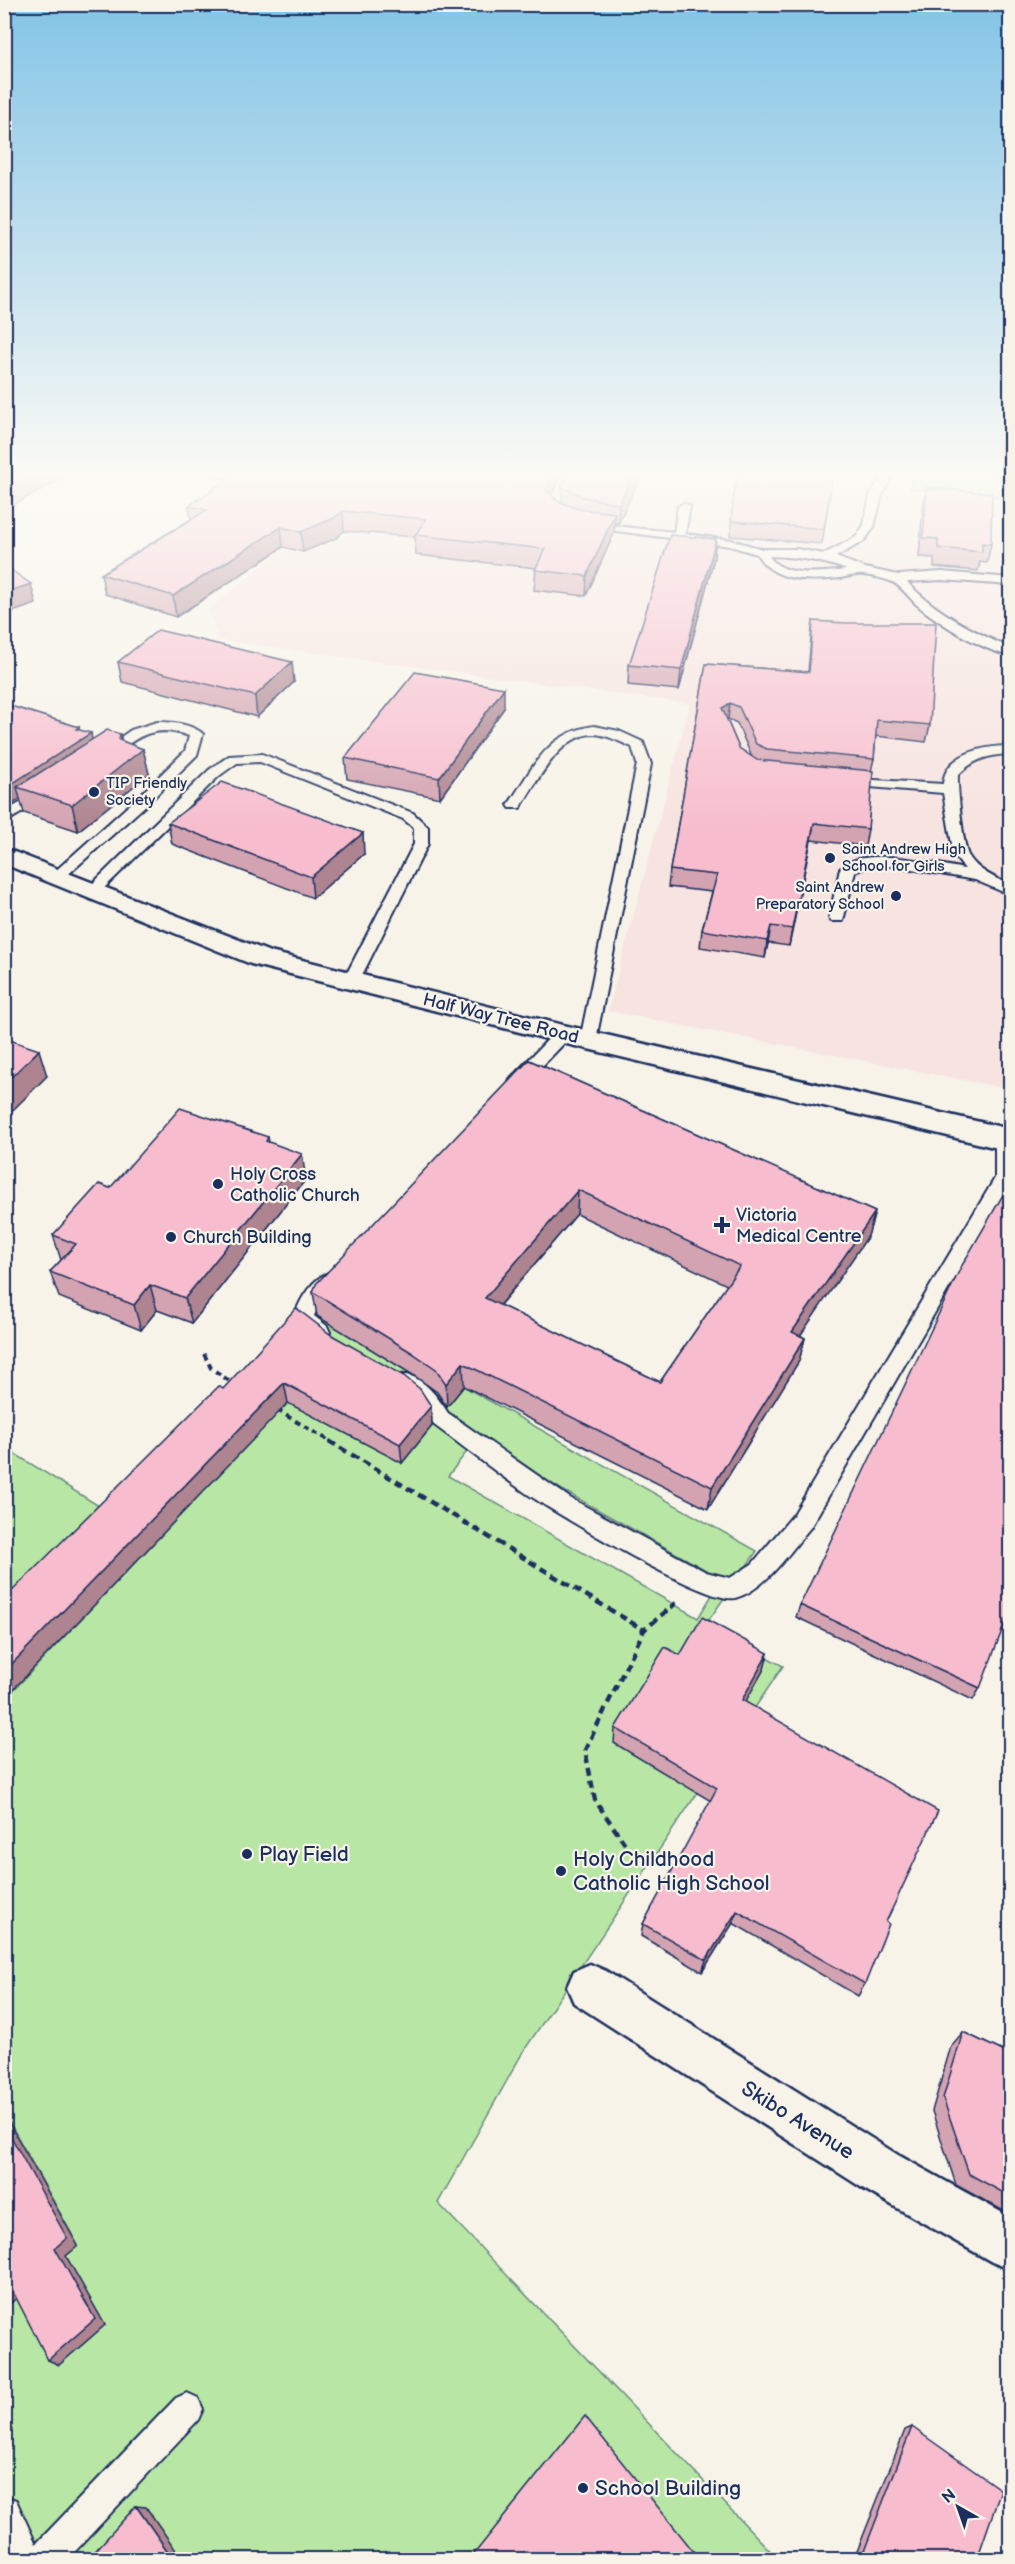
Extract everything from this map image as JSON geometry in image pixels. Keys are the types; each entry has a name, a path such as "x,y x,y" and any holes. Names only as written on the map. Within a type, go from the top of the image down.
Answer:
{"main road":[{"name":"Half Way Tree Road","path":"4,855 261,958 575,1037 1007,1139"},
{"name":"Skibo Avenue","path":"590,1987 881,2172 1011,2244"}],"lane":[{"path":"910,592 966,632 1011,652"},
{"path":"58,876 142,801 192,752 196,734 177,725 154,724 129,736 87,765"},
{"path":"506,1095 575,1037 644,764 638,745 622,735 598,730 574,731 559,742 515,806"},
{"path":"979,876 961,856 950,789 951,774 967,757 993,750 1011,750"},
{"path":"94,890 214,773 234,759 262,758 408,816 421,827 422,844 351,981"},
{"path":"829,780 950,789"},
{"path":"4,819 60,783"},
{"path":"837,918 848,869 868,861 894,862 979,876 1011,891"},
{"path":"386,1371 429,1400 441,1419 562,1504 701,1581 732,1588 760,1571 802,1521 1004,1178 1007,1139"},
{"path":"339,1343 311,1327 304,1317 309,1302 342,1267"},
{"path":"44,2559 187,2409"},
{"path":"4,2512 26,2559"}],"path":[{"path":"204,1354 211,1368 234,1384"},
{"path":"275,1409 644,1630"},
{"path":"626,1844 595,1800 585,1750 644,1630 701,1581"}],"shaded area":[{"name":"Saint Andrew High School for Girls","path":"230,592 1010,592 1010,1089 608,1011 690,704 219,640 209,609"}],"green space":[{"path":"320,1306 757,1551 706,1624 783,1666 523,2052 438,2203 778,2559 5,2559 5,2308 23,2293 105,2325 66,2256 78,2245 5,2114 5,1699 274,1417 5,1627 4,1447 110,1513","holes":["475,1441 722,1579 698,1618 448,1476"]}],"building":[{"path":"159,592 180,592 173,596"},
{"path":"652,592 702,592 681,670 629,665"},
{"path":"813,621 936,623 930,725 877,720 874,759 767,749 756,744 739,707 730,703 722,708 739,748 757,760 873,771 868,829 814,823 792,929 771,926 767,941 702,930 717,875 670,870 706,664 809,672"},
{"path":"158,630 292,662 255,696 118,662"},
{"path":"415,672 504,688 439,778 345,758"},
{"path":"4,704 79,727 76,729 91,733 4,789"},
{"path":"107,730 120,734 119,740 143,749 72,805 17,787"},
{"path":"222,782 363,833 311,877 168,823"},
{"path":"4,1038 39,1050 4,1084"},
{"path":"529,1060 875,1212 792,1332 805,1338 712,1487 463,1363 446,1384 436,1369 313,1292 316,1284","holes":["578,1190 740,1266 660,1382 485,1298"]},
{"name":"Church Building","path":"180,1108 268,1137 266,1141 302,1154 185,1298 150,1285 134,1305 50,1272 76,1244 53,1235 99,1184 110,1188"},
{"path":"1011,1181 1011,1607 980,1688 800,1605 961,1267"},
{"path":"296,1308 330,1334 404,1376 420,1389 431,1406 400,1444 284,1383 4,1672 4,1599 219,1386 223,1389"},
{"path":"702,1617 768,1653 742,1700 938,1811 886,1922 889,1924 865,1984 737,1911 706,1960 643,1924 717,1788 615,1728 665,1647 680,1655"},
{"path":"963,2032 1011,2055 1011,2197 969,2174 943,2098"},
{"path":"4,2124 67,2238 55,2248 95,2319 48,2360 10,2286 4,2291"},
{"name":"School Building","path":"585,2416 698,2557 696,2559 470,2559"},
{"path":"912,2427 1001,2490 977,2559 861,2559"},
{"path":"136,2506 173,2559 88,2559"}],"place":[{"name":"TIP Friendly Society","path":"94,792"},
{"name":"Saint Andrew High School for Girls","path":"830,858"},
{"name":"Saint Andrew Preparatory School","path":"896,896"},
{"name":"Holy Cross Catholic Church","path":"218,1184"},
{"name":"Victoria Medical Centre","path":"722,1225"},
{"name":"Church Building","path":"171,1237"},
{"name":"Play Field","path":"247,1854"},
{"name":"Holy Childhood Catholic High School","path":"561,1871"},
{"name":"School Building","path":"583,2488"}]}
